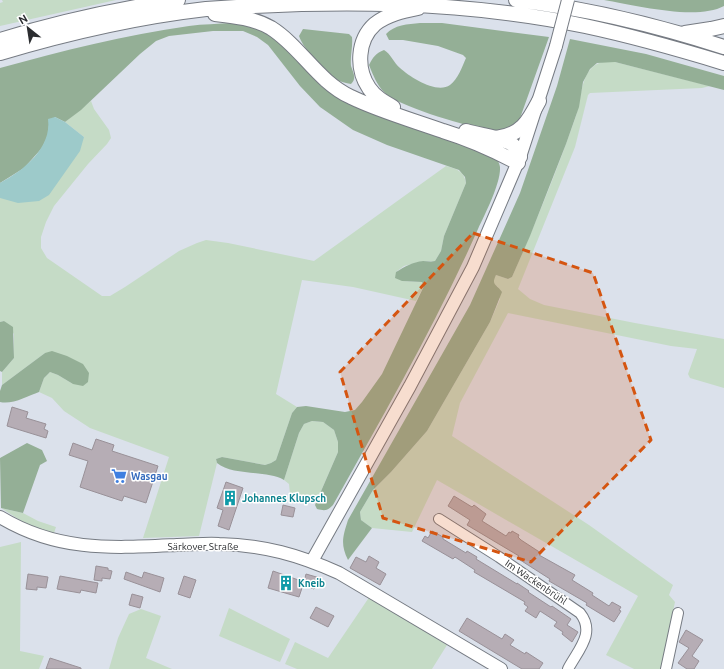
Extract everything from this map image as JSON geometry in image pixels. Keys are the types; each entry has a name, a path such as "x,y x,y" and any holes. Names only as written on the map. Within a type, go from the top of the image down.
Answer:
{"highway":[{"path":"0,40 34,29 78,18 178,0"},
{"path":"516,0 588,12 724,47"},
{"path":"0,53 80,31 186,12 268,3 372,1 432,4 523,15 583,26 671,47 724,63"},
{"path":"186,12 236,17 255,21 269,27 283,37 333,86 350,97 519,160 518,151 512,144 496,138 447,126 394,107 379,99 366,83 362,72 360,52 366,36 372,27 390,16 432,4"},
{"path":"678,34 724,26"},
{"path":"496,138 508,136 520,129 528,120 539,101"}],"main road":[{"path":"312,561 473,267 519,160 556,46 568,0"},
{"name":"Särkover Straße","path":"0,519 44,538 67,543 99,547 217,544 272,549 312,561 339,573 501,669"}],"street":[{"name":"Im Wackenbrühl","path":"439,519 580,613 587,624 586,636 568,669"},
{"path":"666,669 678,613"}],"highlighted area":[{"path":"473,233 593,273 651,440 531,562 383,518 340,372"}],"shaded area":[{"path":"2,0 116,0 0,26 0,3 3,2"},
{"path":"604,0 724,0 724,6 698,12 682,12 648,8"},
{"path":"232,23 256,28 273,36 320,85 338,98 357,107 491,155 497,160 500,167 500,174 492,198 445,299 409,368 333,505 326,510 317,509 315,505 338,452 338,442 334,430 323,422 312,421 304,424 299,433 284,480 268,475 231,470 217,463 216,459 222,457 265,465 271,463 276,460 292,413 297,407 306,406 345,412 355,410 362,402 382,374 424,286 422,282 402,281 395,278 396,272 416,262 435,261 441,251 444,236 466,183 465,177 459,170 387,145 353,130 320,107 300,86 268,45 257,37 243,31 213,31 169,36 156,41 140,54 81,110 65,122 55,117 49,125 48,135 42,148 24,168 0,183 0,68 141,34 194,25"},
{"path":"420,23 442,23 549,37 519,121 512,127 505,130 482,129 415,109 384,92 377,83 369,65 379,52 384,50 405,72 424,84 438,88 445,87 450,85 460,73 466,58 463,55 438,46 403,40 389,40 386,34 397,27"},
{"path":"303,29 349,34 352,37 351,66 354,80 351,84 341,82 336,79 314,59 299,36"},
{"path":"570,39 646,54 724,76 724,90 615,62 597,63 590,69 583,82 579,107 566,144 530,236 512,277 508,279 496,275 494,283 502,292 490,322 427,431 373,490 360,512 361,520 372,528 348,560 345,554 343,540 348,520 470,305 520,193 557,86"},
{"path":"602,62 615,62 710,86 702,88 590,93 588,95 575,147 518,289 530,299 544,305 724,339 724,388 690,378 688,374 697,349 671,346 508,313 460,403 452,436 589,525 673,585 669,595 675,602 661,669 634,669 606,655 638,596 437,480 412,532 372,528 361,520 360,512 373,490 427,431 490,322 500,299 498,287 494,284 493,280 496,275 508,279 512,277 546,197 569,137 578,109 583,84 590,70 595,65"},
{"path":"91,101 94,109 109,130 111,138 54,206 41,237 41,248 47,258 102,296 110,296 179,251 206,240 228,243 314,261 446,166 462,173 466,183 444,236 441,251 435,261 423,261 404,266 396,272 402,281 422,282 424,286 416,301 353,287 302,280 276,394 297,407 292,413 276,460 265,465 222,457 216,459 217,463 199,536 143,538 169,457 90,428 64,411 52,398 39,392 44,378 50,372 73,384 45,353 2,385 2,372 14,358 14,334 4,321 0,322 0,198 84,137 65,122"},
{"path":"55,117 65,122 84,137 80,151 49,195 39,201 18,203 0,198 0,183 18,172 41,149 48,130 48,119"},
{"path":"4,321 13,327 14,358 2,372 0,371 0,322"},
{"path":"52,351 83,364 89,373 88,382 83,386 73,384 50,372 44,378 39,392 15,401 5,403 0,402 0,391 2,385 45,353"},
{"path":"312,421 323,422 334,430 338,442 338,452 317,500 290,494 289,484 284,480 299,433 304,424"},
{"path":"27,443 42,450 47,461 40,465 23,513 1,508 0,458"},
{"path":"1,508 23,513 38,521 56,527 54,533 26,524"},
{"path":"21,542 20,651 44,656 39,669 0,669 0,547"},
{"path":"370,596 447,645 432,669 297,669 285,664 295,642 328,658"},
{"path":"229,608 290,639 280,662 219,636"},
{"path":"141,609 161,616 146,658 172,669 109,669 118,638 129,614"}],"building":[{"path":"12,407 28,412 26,418 46,424 44,429 48,431 46,438 7,426"},
{"name":"Wasgau","path":"96,439 114,445 112,451 158,466 146,503 124,496 122,501 80,487 88,461 69,455 73,443 92,450"},
{"name":"Johannes Klupsch","path":"226,482 243,488 229,530 218,526 223,510 217,508"},
{"path":"454,496 472,507 474,505 486,514 482,521 506,536 512,531 519,535 518,537 521,540 541,553 539,555 575,575 572,580 593,593 592,595 609,606 612,602 621,607 619,610 621,611 614,622 586,605 587,603 549,581 550,579 517,558 519,556 467,525 470,520 448,506"},
{"path":"283,505 295,508 293,517 281,515"},
{"path":"432,531 466,553 467,551 477,557 476,559 517,583 529,591 528,592 571,619 567,625 578,632 572,642 562,634 563,632 554,626 557,622 540,611 536,618 525,611 528,607 524,604 525,602 474,572 475,570 455,557 453,559 422,541 425,536 428,538"},
{"path":"369,556 379,562 376,568 386,574 380,585 350,568 356,557 366,562"},
{"path":"96,566 108,568 108,570 112,571 110,579 102,578 102,581 94,580"},
{"name":"Kneib","path":"273,571 304,582 306,574 320,578 314,589 303,585 299,597 268,588"},
{"path":"126,572 142,578 144,572 164,578 160,592 124,579"},
{"path":"28,574 48,577 46,588 37,587 37,590 26,589"},
{"path":"60,576 98,583 96,593 81,590 80,593 57,589"},
{"path":"184,576 196,580 190,598 178,594"},
{"path":"132,594 143,597 140,608 129,605"},
{"path":"316,607 334,616 328,627 310,618"},
{"path":"467,618 502,639 505,634 514,640 510,645 525,654 526,652 543,663 539,669 522,669 459,631"},
{"path":"686,630 703,640 692,656 699,661 694,669 687,669 678,663 689,648 679,642"},
{"path":"50,658 81,668 81,669 46,669"}],"place":[{"name":"Wasgau","path":"119,476"},
{"name":"Johannes Klupsch","path":"230,498"},
{"name":"Kneib","path":"286,583"}]}
